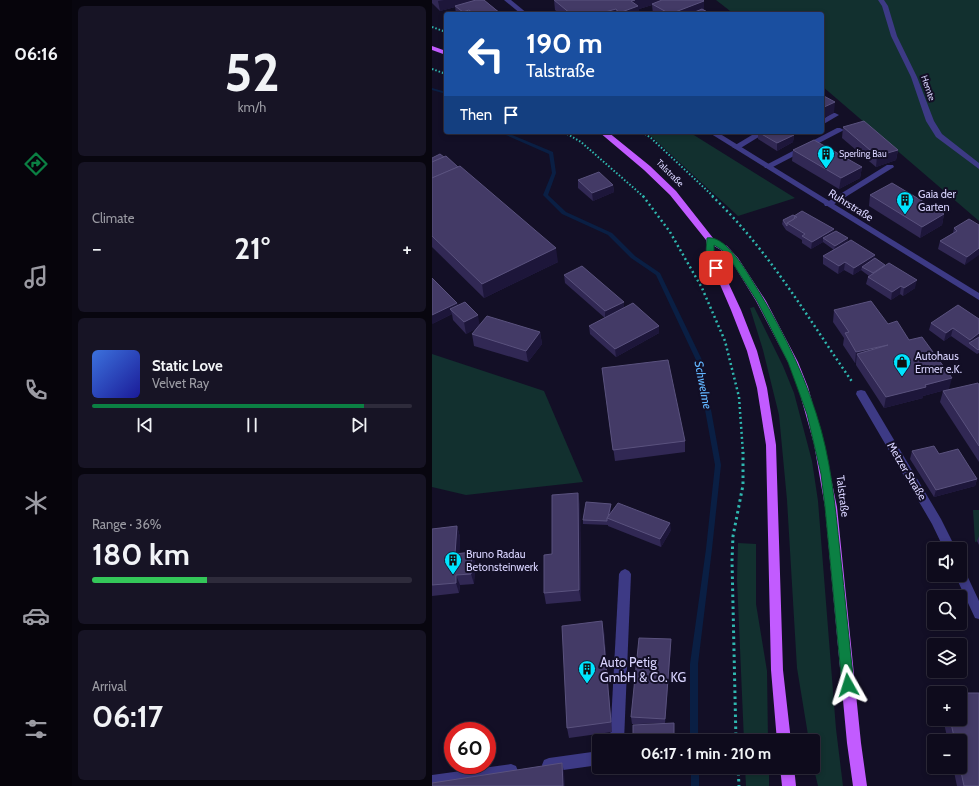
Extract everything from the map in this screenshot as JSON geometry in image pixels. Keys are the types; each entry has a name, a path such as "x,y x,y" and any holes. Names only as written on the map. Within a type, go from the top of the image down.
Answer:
{"main road":[{"path":"432,48 444,52"},
{"name":"Talstraße","path":"606,134 648,168 673,193 710,240 724,248 735,260 761,301 793,362 812,414 826,474 854,743 860,786"},
{"name":"Talstraße","path":"710,240 710,252 736,310 752,351 762,388 767,416 771,453 777,670 783,734"},
{"path":"788,774 789,786"}],"street":[{"path":"507,0 522,12"},
{"name":"Hemte","path":"880,0 885,6 894,36 914,76 930,122 944,139 979,167"},
{"path":"824,122 835,116"},
{"path":"768,166 840,130"},
{"name":"Ruhrstraße","path":"715,134 979,297"},
{"path":"736,147 759,134"},
{"path":"828,204 890,166"},
{"name":"Metzer Straße","path":"861,394 938,522 947,542"},
{"path":"617,734 625,574"},
{"path":"965,582 979,614"},
{"path":"538,767 592,759"},
{"path":"432,782 523,769"}],"path":[{"path":"432,27 444,31"},
{"path":"432,69 444,73"},
{"path":"567,134 581,142 617,172 648,201 670,232 702,288 725,341 739,397 744,461 743,485 733,536 732,560 736,734"},
{"path":"645,134 728,211 774,268 861,394"},
{"path":"738,774 739,786"}],"green space":[{"path":"716,0 979,0 979,221 824,88 824,12 731,12"},
{"path":"648,134 692,134 795,198 738,216"},
{"path":"754,307 783,366 794,393 812,461 818,501 836,729 843,786 818,786 815,774 820,774 820,734 808,734 797,668 787,500 779,415 763,350 750,308"},
{"path":"432,354 544,391 583,482 466,495 432,487"},
{"path":"973,510 979,510 979,541 975,542"},
{"path":"738,543 756,544 756,604 767,671 768,734 744,734 737,579"},
{"path":"745,774 769,774 769,786 746,786"}],"building":[{"path":"476,0 484,0 499,12 472,12 469,10 463,12 455,6"},
{"path":"554,0 635,0 631,1 638,6 622,12 618,12 616,9 605,12 569,12"},
{"path":"662,0 704,1 675,12 666,12 652,4"},
{"path":"702,9 707,12 695,12"},
{"path":"824,96 835,102 824,107"},
{"path":"864,121 898,150 877,156 843,127"},
{"path":"761,134 794,135 777,143"},
{"path":"814,140 862,167 841,178 793,150"},
{"path":"440,154 444,157 432,162 432,158"},
{"path":"446,156 458,167 432,178 432,162"},
{"path":"460,166 556,248 482,284 432,236 432,178"},
{"path":"599,172 613,185 592,193 578,180"},
{"path":"892,183 944,214 922,227 870,195"},
{"path":"802,211 834,229 812,242 802,236 805,234 787,223 797,217 794,216"},
{"path":"793,215 795,216 794,219 787,223 787,226 783,220"},
{"path":"969,219 979,225 979,248 967,257 940,241 957,231 954,228"},
{"path":"836,231 848,238 835,246 823,238"},
{"path":"851,240 875,255 854,268 845,262 839,266 823,256"},
{"path":"875,258 885,265 873,273 862,267"},
{"path":"889,263 917,280 904,288 901,286 892,292 868,277"},
{"path":"582,266 624,302 605,311 564,275"},
{"path":"432,278 457,303 432,315"},
{"path":"871,301 888,324 897,321 909,340 922,337 952,378 925,385 926,387 886,397 857,354 888,345 856,352 845,333 849,332 834,310"},
{"path":"465,302 478,315 464,322 450,309"},
{"path":"633,303 659,326 615,349 589,326"},
{"path":"958,305 979,319 979,333 970,340 953,328 946,333 931,323"},
{"path":"487,316 540,332 526,351 472,334"},
{"path":"979,337 979,349 978,350 969,343"},
{"path":"668,360 685,441 613,450 602,368"},
{"path":"978,383 979,385 979,446 943,391"},
{"path":"934,446 939,454 958,449 977,479 936,490 912,451"},
{"path":"578,493 579,590 544,593 544,555 552,554 552,495"},
{"path":"586,502 611,504 607,521 583,520"},
{"path":"618,503 670,523 660,539 607,518"},
{"name":"Bruno Radau Betonsteinwerk","path":"457,526 455,554 472,552 471,574 456,575 456,583 432,585 432,529"},
{"name":"Auto Petig GmbH & Co. KG","path":"602,621 611,722 567,728 562,626"},
{"path":"639,638 671,639 665,719 631,717"},
{"path":"967,693 979,693 979,786 964,786 961,774 967,774 967,734 953,734 952,726 967,726"},
{"path":"674,723 674,734 633,734 633,725"},
{"path":"562,763 563,786 432,786 432,783"}],"waterway":[{"name":"Schwelme","path":"432,89 444,92"},
{"name":"Schwelme","path":"506,134 551,153 554,173 545,195 564,213 610,234 633,257 658,274 699,360 718,465 694,664 694,734"},
{"name":"Schwelme","path":"695,774 695,786"}],"place":[{"name":"Sperling Bau","path":"826,169"},
{"name":"Gaia der Garten","path":"905,215"},
{"name":"Autohaus Ermer e.K.","path":"902,377"},
{"name":"Bruno Radau Betonsteinwerk","path":"453,575"},
{"name":"Auto Petig GmbH & Co. KG","path":"587,684"}],"route":[{"path":"716,268 710,252 710,240 724,248 735,260 761,301 793,362 812,414 826,474 848,685"}]}
